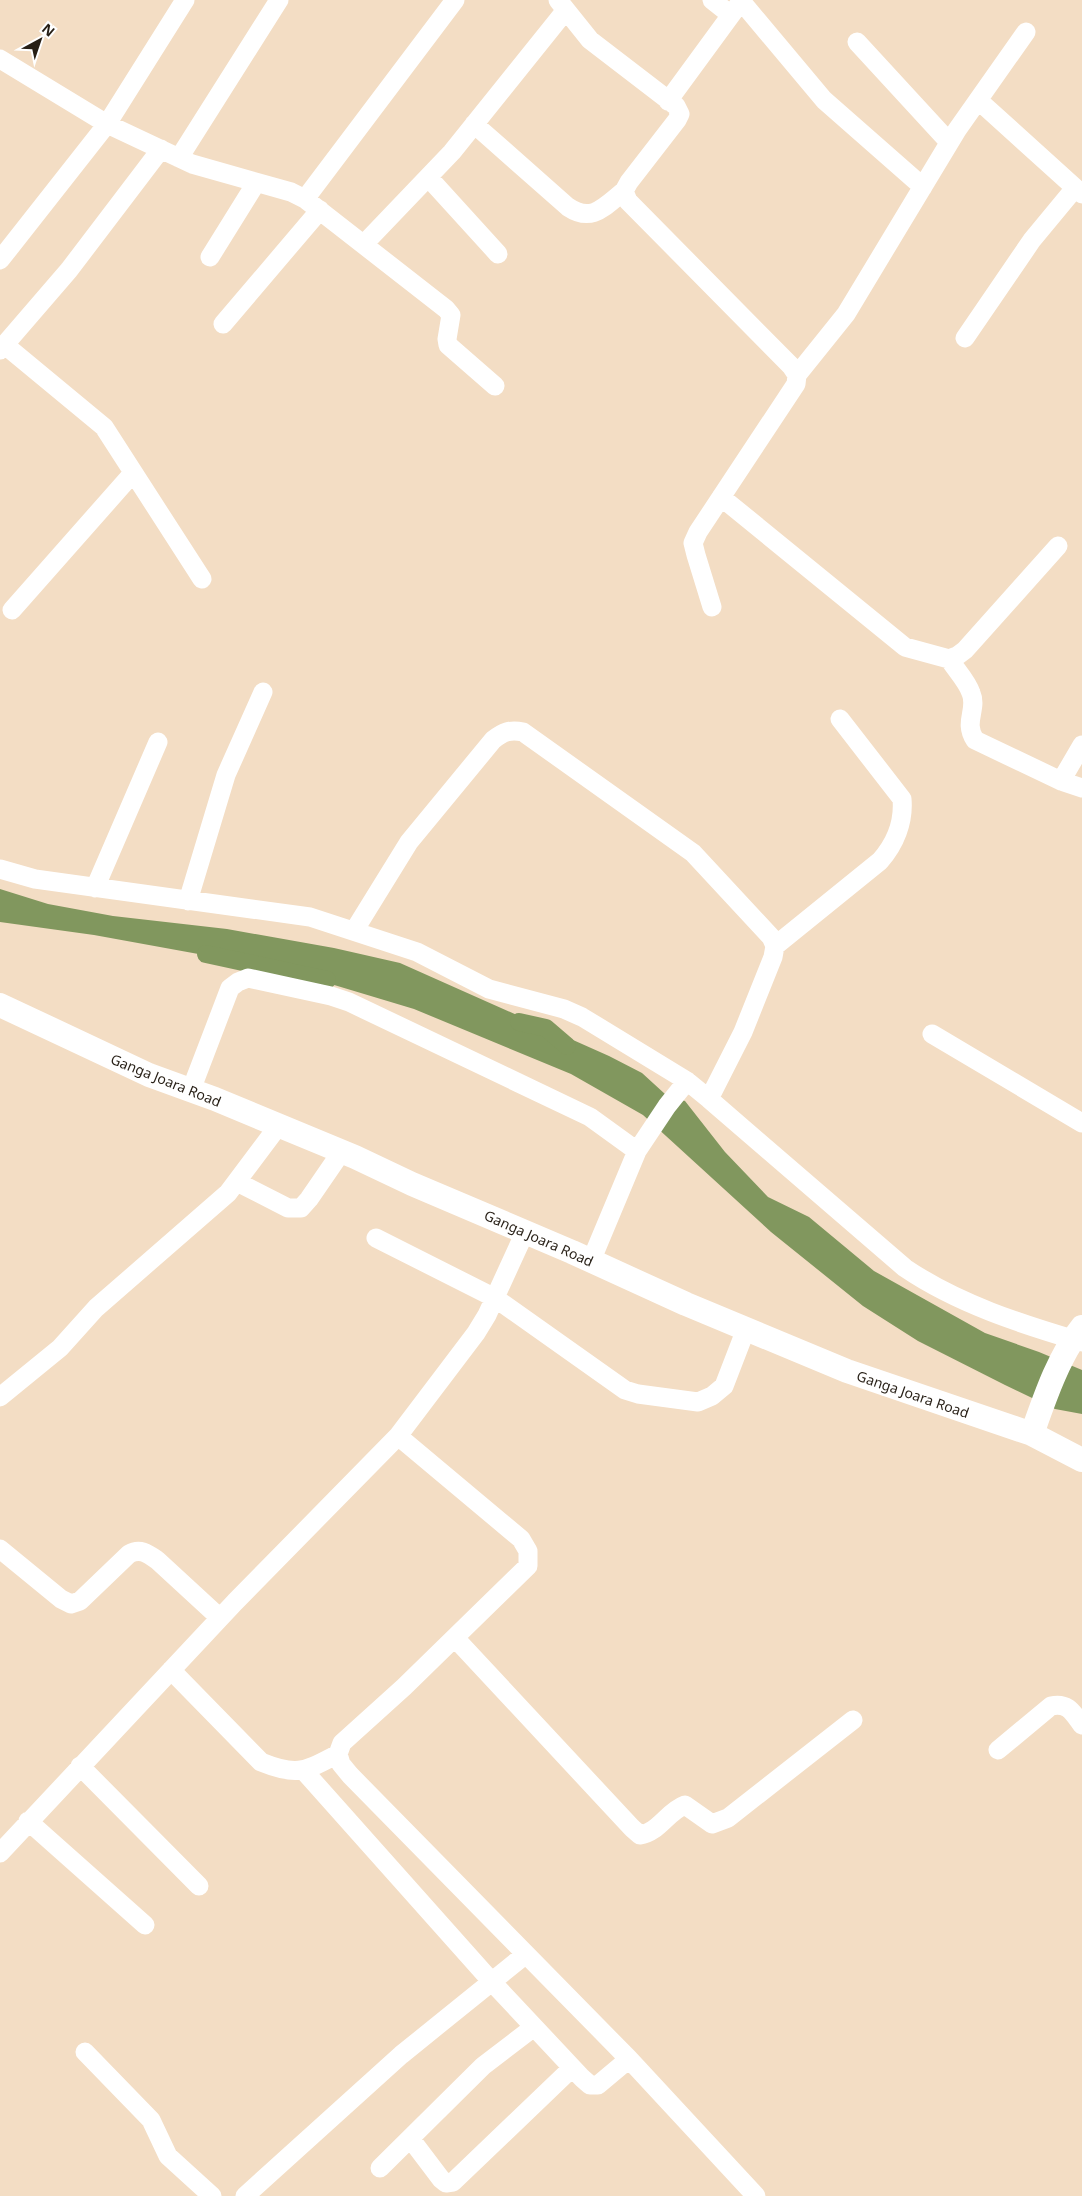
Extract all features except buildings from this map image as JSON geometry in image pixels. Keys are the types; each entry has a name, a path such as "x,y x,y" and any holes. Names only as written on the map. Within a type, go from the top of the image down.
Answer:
{"main road":[{"name":"Ganga Joara Road","path":"0,1005 149,1075 342,1151 412,1184 686,1304 847,1371 1032,1434 1082,1460"},
{"path":"1032,1434 1040,1411 1075,1341"}],"street":[{"path":"0,260 108,124 185,0"},
{"path":"179,158 279,0"},
{"path":"223,324 312,205 455,0"},
{"path":"712,0 738,5 824,100 922,187"},
{"path":"364,244 428,177 474,124 562,5 590,40 676,106 680,114 629,182 624,192 598,211 588,215 578,214 568,207 474,124"},
{"path":"668,101 738,5"},
{"path":"712,607 693,543 698,532 796,384 797,375 846,314 949,142 1026,32"},
{"path":"857,42 949,142"},
{"path":"0,59 108,124 179,158 202,168 291,192 312,205 446,309 451,315 447,339 448,345 496,386"},
{"path":"965,338 1032,240 1078,191 978,100"},
{"path":"161,149 69,270 2,348 104,427 202,579"},
{"path":"428,177 498,254"},
{"path":"210,256 256,183"},
{"path":"624,192 628,200 791,366 797,375"},
{"path":"12,610 133,473"},
{"path":"721,497 905,647 949,659 958,656 966,650 1058,546"},
{"path":"949,659 972,693 971,734 976,740 1061,781 1082,788"},
{"path":"188,901 224,781 263,692"},
{"path":"775,946 880,861 891,849 896,839 903,809 902,799 840,719"},
{"path":"354,931 420,828 493,740 502,733 512,730 523,732 693,853 771,938 775,946 773,957 743,1032 709,1099"},
{"path":"95,888 158,742"},
{"path":"1061,781 1082,746"},
{"path":"0,869 35,879 310,917 417,952 489,989 564,1009 687,1081 905,1268 929,1285 966,1303 1075,1341"},
{"path":"191,1090 230,988 248,978 331,996 349,1002 590,1117 637,1151"},
{"path":"932,1034 1082,1123"},
{"path":"591,1261 637,1151 667,1106 687,1081"},
{"path":"0,1397 68,1341 96,1308 215,1206 237,1182 279,1125"},
{"path":"237,1182 288,1208 301,1208 309,1200 342,1151"},
{"path":"0,1852 220,1618 398,1436 476,1333 495,1298 525,1232"},
{"path":"376,1238 495,1298 625,1390 638,1394 698,1402 712,1396 724,1386 746,1329"},
{"path":"398,1436 521,1539 528,1551 528,1566 455,1638 342,1743 338,1754 341,1764 629,2059 756,2196"},
{"path":"0,1549 61,1599 72,1604 80,1602 128,1554 136,1550 145,1552 157,1560 220,1618"},
{"path":"455,1638 640,1835 648,1834 676,1808 685,1805 712,1824 728,1818 853,1720"},
{"path":"171,1670 261,1762 272,1766 304,1771 338,1754"},
{"path":"998,1750 1051,1706 1059,1704 1067,1707 1082,1725"},
{"path":"80,1766 199,1886"},
{"path":"304,1771 492,1982 572,2068 590,2084 598,2085 629,2059"},
{"path":"28,1821 145,1925"},
{"path":"245,2196 401,2055 526,1954"},
{"path":"380,2168 483,2066 534,2027"},
{"path":"86,2052 151,2120 168,2156 212,2196"},
{"path":"410,2138 441,2180 446,2183 453,2182 572,2068"}],"shaded area":[{"path":"0,889 48,904 113,916 227,929 334,948 400,963 609,1056 642,1073 665,1094 685,1101 725,1152 768,1197 809,1217 874,1271 985,1333 1082,1370 1082,1414 1055,1409 1005,1385 918,1341 863,1306 771,1232 643,1115 571,1074 414,1009 281,969 94,935 0,922"}],"waterway":[{"path":"206,954 327,980"},
{"path":"519,1022 546,1028 567,1046"}]}
